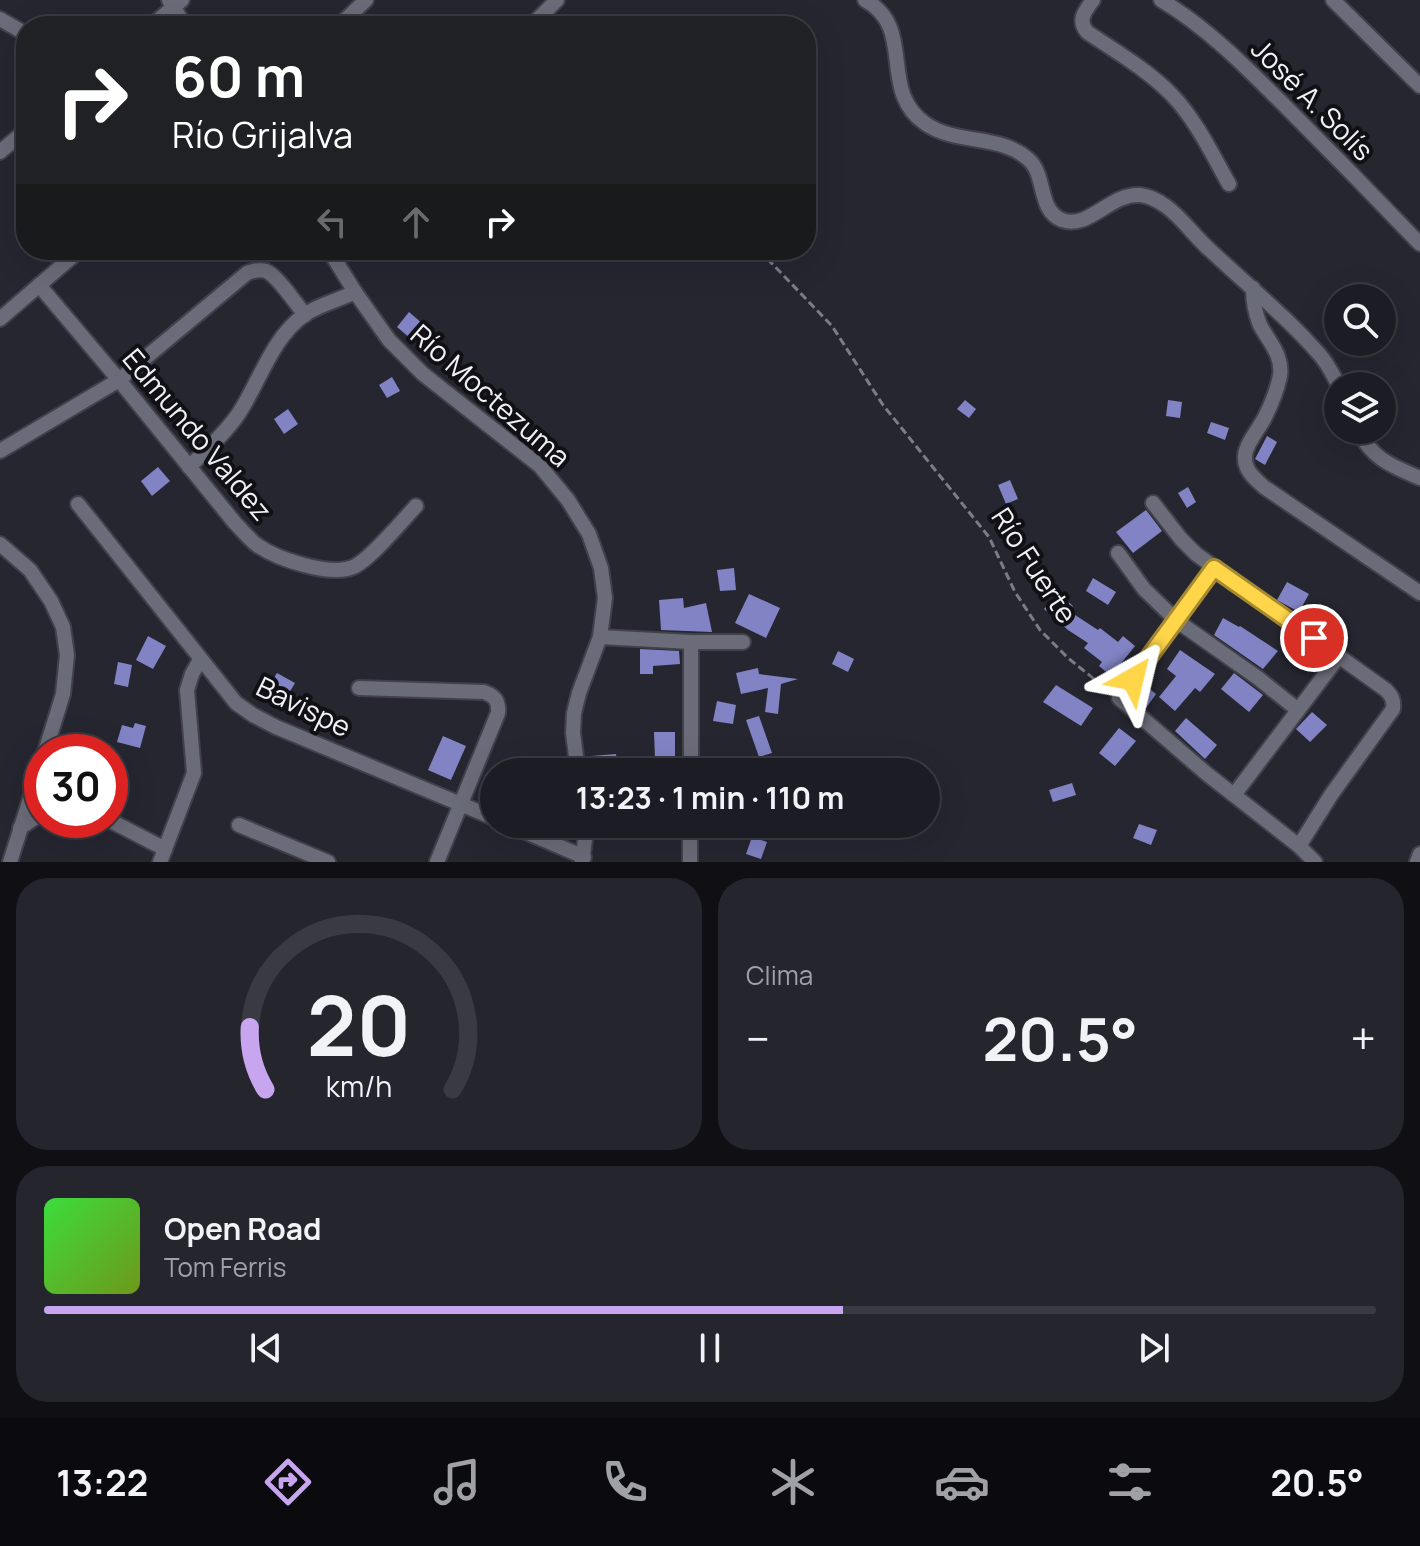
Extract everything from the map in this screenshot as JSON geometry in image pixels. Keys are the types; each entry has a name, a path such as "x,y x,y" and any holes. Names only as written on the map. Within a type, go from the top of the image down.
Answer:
{"street":[{"path":"349,16 366,0"},
{"path":"541,16 557,0"},
{"path":"865,0 892,27 901,89 905,100 925,124 938,131 973,140 999,143 1028,158 1039,175 1047,208 1064,221 1075,222 1087,218 1129,195 1157,200 1253,288 1320,355 1330,372"},
{"path":"1093,0 1081,19 1083,27 1171,94 1191,118 1229,184"},
{"path":"1333,0 1420,86"},
{"name":"José A. Solís","path":"1172,3 1258,78 1420,244"},
{"path":"0,152 16,138"},
{"path":"0,319 68,260"},
{"name":"Río Moctezuma","path":"335,260 389,340 423,374 540,466 568,500 589,534 601,568 605,598 600,637 574,713 576,758"},
{"path":"0,451 119,380 247,273 265,271 273,276 305,315"},
{"name":"Edmundo Valdez","path":"39,285 256,545 287,560 342,570 366,559 416,506"},
{"path":"1253,288 1256,315 1276,350 1280,376 1265,417 1247,449 1245,457 1251,475 1420,593"},
{"path":"189,467 227,430 290,328 305,315 355,292"},
{"path":"1365,444 1391,466 1420,478"},
{"path":"1153,503 1181,539 1214,568 1392,696 1393,709 1331,795 1299,846"},
{"name":"Bavispe","path":"78,504 236,703 276,727 480,812"},
{"path":"0,544 30,570 51,601 63,627 67,655 63,694 51,734"},
{"path":"1118,553 1144,589 1177,621 1298,710"},
{"path":"1214,568 1119,698 1299,846 1310,861"},
{"path":"600,637 743,642"},
{"path":"691,642 691,758"},
{"path":"1234,795 1339,656"},
{"path":"128,833 162,855 194,773 187,690 200,660"},
{"path":"359,688 484,692 492,695 499,704 437,862"},
{"path":"10,862 24,816"},
{"path":"20,828 24,825"},
{"path":"239,825 328,862"},
{"path":"537,838 583,860 585,838"},
{"path":"690,838 690,862"},
{"path":"1417,862 1420,854"}],"path":[{"name":"Río Fuerte","path":"769,260 832,326 883,405 989,537 1015,592 1040,630 1068,658 1119,698"}],"building":[{"path":"409,312 423,324 411,339 397,327"},
{"path":"392,377 400,391 387,398 379,385"},
{"path":"965,400 976,409 969,418 957,409"},
{"path":"1168,400 1182,402 1180,418 1166,416"},
{"path":"288,409 298,424 284,434 274,419"},
{"path":"1211,422 1229,428 1225,440 1207,433"},
{"path":"1267,436 1277,442 1265,465 1255,459"},
{"path":"158,467 170,481 152,496 141,481"},
{"path":"1010,480 1018,499 1006,504 998,485"},
{"path":"1188,487 1196,502 1187,508 1178,493"},
{"path":"1146,510 1162,531 1133,553 1116,532"},
{"path":"734,568 736,590 720,591 717,570"},
{"path":"1093,578 1116,592 1108,605 1086,591"},
{"path":"1287,582 1309,594 1299,612 1277,600"},
{"path":"1058,593 1073,606 1069,611 1118,642 1123,636 1135,646 1111,676 1099,666 1102,662 1084,648 1088,643 1044,609"},
{"path":"749,594 780,608 766,638 735,623"},
{"path":"683,598 684,608 706,603 712,632 661,630 659,600"},
{"path":"1223,618 1278,651 1263,669 1214,635"},
{"path":"148,636 166,646 153,669 136,660"},
{"path":"640,649 679,651 680,664 653,666 653,674 640,674"},
{"path":"1180,650 1215,674 1200,692 1195,688 1175,711 1159,697 1176,676 1167,669"},
{"path":"838,651 854,659 848,672 832,664"},
{"path":"118,662 132,665 128,687 114,684"},
{"path":"758,668 759,674 798,679 781,684 778,714 765,712 768,688 741,694 736,673"},
{"path":"277,673 295,683 282,705 264,694"},
{"path":"1234,673 1263,695 1249,712 1221,689"},
{"path":"1142,683 1156,694 1146,708 1133,696"},
{"path":"1056,685 1093,708 1081,726 1043,702"},
{"path":"717,701 736,705 733,724 713,721"},
{"path":"1312,712 1327,725 1310,742 1296,729"},
{"path":"759,716 772,753 759,757 746,720"},
{"path":"1186,718 1217,745 1205,759 1175,731"},
{"path":"135,723 146,726 140,748 128,745 128,734 119,734 122,725 133,728"},
{"path":"1119,728 1136,741 1115,766 1099,753"},
{"path":"654,732 675,732 675,758 655,758"},
{"path":"443,736 466,746 451,780 428,770"},
{"path":"616,754 616,758 591,758"},
{"path":"1072,783 1076,795 1053,802 1049,790"},
{"path":"1139,824 1157,830 1151,845 1133,838"},
{"path":"752,838 767,842 761,859 746,854"}],"route":[{"path":"1133,679 1214,568 1314,638"}]}
